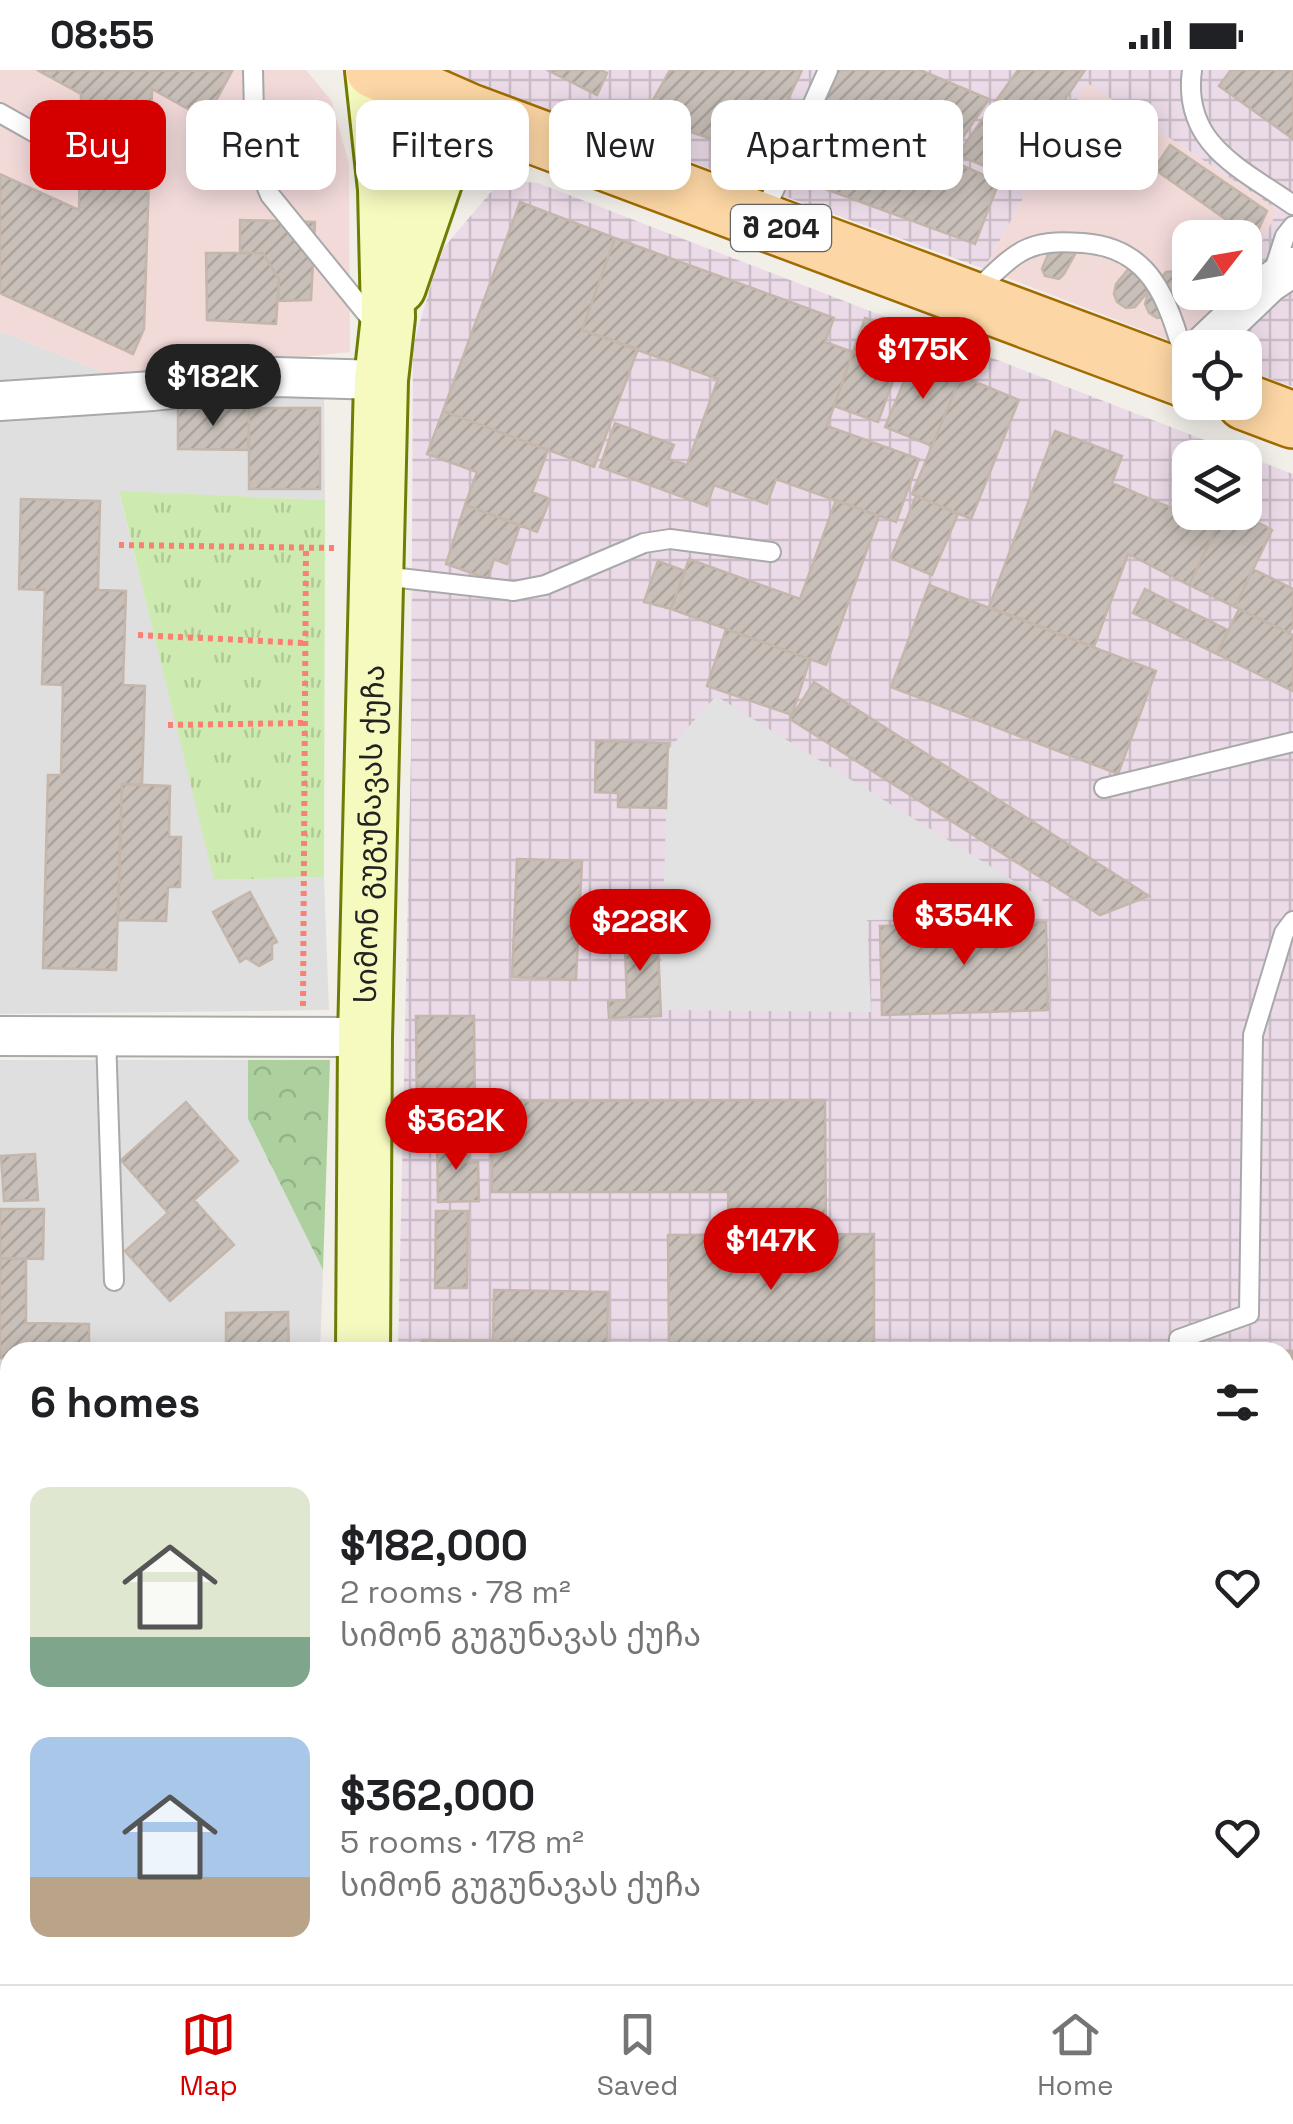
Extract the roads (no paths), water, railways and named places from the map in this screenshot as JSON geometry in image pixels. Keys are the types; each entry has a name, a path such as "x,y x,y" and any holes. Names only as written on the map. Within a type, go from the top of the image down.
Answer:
{"main road":[{"name":"სიმონ გუგუნავას ქუჩა","path":"363,1342 366,1037 385,345 385,189 373,70"},
{"name":"შ 204","path":"373,70 443,100"},
{"name":"შ 204","path":"529,134 966,298 1172,360"},
{"name":"სიმონ გუგუნავას ქუჩა","path":"385,345 433,190"},
{"path":"1262,408 1293,420"}],"street":[{"path":"1225,330 1281,275"},
{"path":"0,401 153,391 276,377 385,345"},
{"path":"0,1036 366,1037"}],"lane":[{"path":"253,70 254,159 270,196 385,345"},
{"path":"761,220 828,70"},
{"path":"1192,70 1190,106 1211,148 1293,205"},
{"path":"0,113 30,130"},
{"path":"1281,275 1286,236 1293,226"},
{"path":"966,298 1026,248 1059,241 1102,244 1130,257 1149,274 1169,306 1178,330"},
{"path":"377,562 514,591 545,584 644,543 670,539 771,552"},
{"path":"1104,788 1293,742"},
{"path":"1179,1342 1179,1338 1249,1314 1252,1035 1284,934 1293,922"},
{"path":"106,1036 114,1281"}]}
